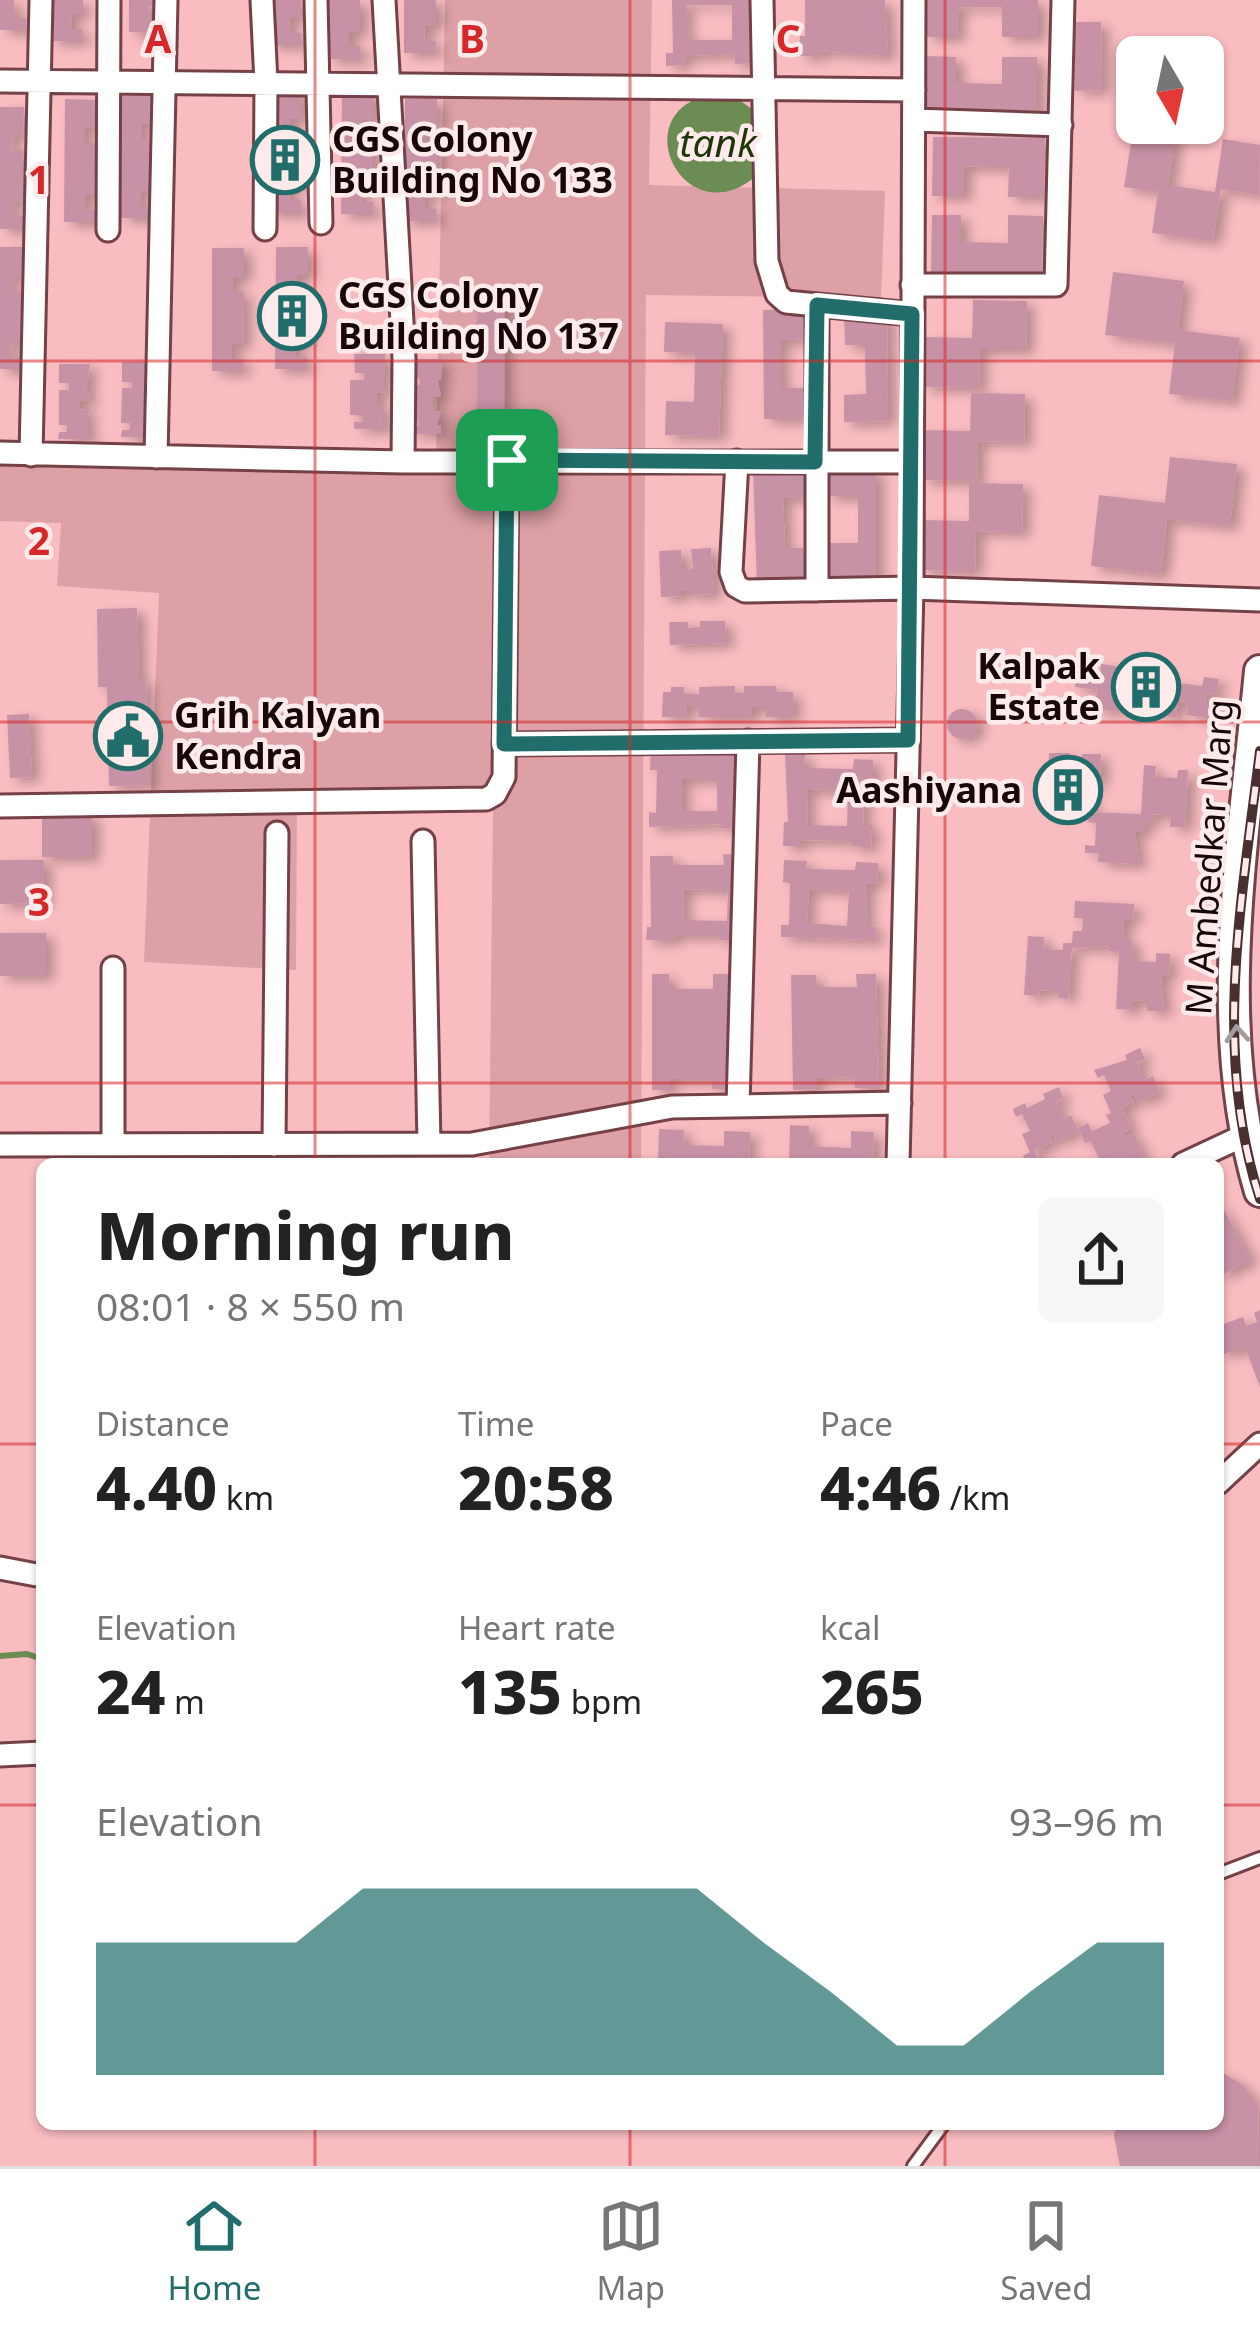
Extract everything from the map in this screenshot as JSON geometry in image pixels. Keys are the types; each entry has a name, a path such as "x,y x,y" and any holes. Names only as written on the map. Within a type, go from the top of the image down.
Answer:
{"main road":[{"name":"M Ambedkar Marg","path":"1260,670 1251,877 1233,974 1244,1136 1260,1191"}],"street":[{"path":"31,455 41,0"},
{"path":"108,230 109,0"},
{"path":"156,457 166,0"},
{"path":"262,0 265,229"},
{"path":"316,0 321,223"},
{"path":"384,0 404,358 403,462"},
{"path":"762,0 771,279 777,294 787,302 912,314"},
{"path":"898,1158 912,588 914,0"},
{"path":"912,285 1056,285 1063,0"},
{"path":"0,81 914,90"},
{"path":"914,120 1061,125"},
{"path":"817,305 817,590"},
{"path":"0,453 403,462 911,462"},
{"path":"0,806 486,799 499,790 504,777 507,460"},
{"path":"737,461 731,558 736,586 745,591 912,588 1260,601"},
{"path":"504,744 908,740"},
{"path":"739,1106 748,742"},
{"path":"274,1145 277,833"},
{"path":"423,842 429,1144"},
{"path":"112,968 113,1145"},
{"path":"0,1145 60,1155 113,1145 274,1145 314,1154 472,1144 672,1108 901,1103"},
{"path":"1196,1158 1244,1136"},
{"path":"1224,1477 1260,1444"},
{"path":"0,1568 36,1575"},
{"path":"0,1755 36,1753"}],"lane":[{"path":"1224,1872 1260,1858"},
{"path":"913,2166 940,2130"}],"shaded area":[{"path":"445,0 652,0 649,185 885,191 881,298 646,295 641,1158 489,1158 493,811 297,804 296,970 144,962 159,593 57,586 61,523 0,521 0,443 436,455"}],"water":[{"name":"tank","path":"732,95 759,114 755,177 731,190 709,192 690,184 676,170 668,132 676,114 694,100"}],"building":[{"path":"0,0 14,0 14,18 26,18 26,30 0,30"},
{"path":"51,0 83,0 83,14 72,14 71,29 82,29 82,41 51,41"},
{"path":"129,0 161,0 161,6 149,6 150,21 161,21 161,33 129,32"},
{"path":"269,0 301,0 301,18 289,18 290,33 301,33 301,45 269,45"},
{"path":"329,0 360,0 360,32 349,32 349,46 360,46 360,59 328,59"},
{"path":"404,0 436,0 436,26 425,26 424,41 436,41 435,53 404,53"},
{"path":"672,0 749,0 750,47 755,46 756,63 735,64 734,54 683,56 684,65 666,66 666,53 673,53","holes":["686,5 732,5 732,40 686,40"]},
{"path":"805,0 885,0 888,56 819,51 819,56 799,56 800,36 805,36"},
{"path":"927,0 1038,0 1038,37 1002,37 1002,7 958,7 957,37 926,37"},
{"path":"1074,22 1101,22 1102,90 1075,91"},
{"path":"926,56 956,57 956,83 1002,84 1002,57 1037,57 1037,115 925,114"},
{"name":"CGS Colony Building No 133","path":"269,90 301,90 301,119 290,119 290,134 301,134 301,185 289,186 290,200 301,200 301,213 269,213"},
{"path":"342,92 373,92 373,120 363,120 363,135 373,135 373,187 362,187 362,202 373,202 373,214 341,214"},
{"path":"121,96 153,96 153,124 142,124 142,139 153,139 152,191 141,191 141,206 152,206 152,218 121,218"},
{"path":"65,99 96,100 96,128 85,128 85,143 96,143 96,195 85,195 85,210 96,210 96,222 64,222"},
{"path":"405,99 437,99 437,127 426,127 426,142 437,142 436,194 425,194 425,209 436,209 436,221 404,221"},
{"path":"0,107 24,107 23,135 13,134 12,150 23,150 23,202 12,202 12,216 23,216 23,229 0,229"},
{"path":"933,137 1045,138 1044,197 1008,197 1009,167 964,166 964,196 932,196"},
{"path":"1224,139 1260,145 1259,195 1221,189 1213,241 1152,233 1158,192 1124,187 1131,144 1174,144 1168,185 1215,192"},
{"path":"932,215 961,215 961,242 1008,243 1008,215 1043,216 1042,273 931,272"},
{"path":"0,247 23,247 23,276 12,276 12,291 23,291 22,342 11,342 11,357 22,357 22,370 0,369"},
{"name":"CGS Colony Building No 137","path":"276,247 308,247 308,275 297,275 297,291 307,291 307,342 296,342 296,357 307,357 307,369 275,369"},
{"path":"212,248 244,248 244,277 233,277 233,292 244,292 243,344 232,344 232,359 243,359 243,371 212,371"},
{"path":"1113,272 1184,281 1178,330 1240,338 1232,401 1169,394 1175,343 1105,335"},
{"path":"477,290 505,290 504,429 477,429"},
{"path":"973,300 1027,301 1026,349 980,349 979,388 923,387 924,337 972,338"},
{"path":"810,309 811,339 781,340 781,388 811,388 812,419 764,419 763,310"},
{"path":"844,314 887,314 888,421 844,422 844,395 866,394 865,345 845,345"},
{"path":"665,322 723,324 719,436 665,435 666,401 694,402 695,353 664,352"},
{"path":"354,354 385,354 385,392 377,393 377,406 385,406 381,421 385,429 354,429 354,422 363,422 363,415 350,415 350,380 364,380 364,373 355,373"},
{"path":"410,359 442,359 441,397 433,397 433,411 441,411 437,425 441,425 441,434 410,434 410,426 419,426 419,420 406,420 406,385 420,385 420,378 411,378"},
{"path":"122,362 153,362 152,438 121,437 122,430 130,430 130,423 121,423 122,388 132,388 132,382 122,382"},
{"path":"59,364 90,364 89,401 80,401 80,410 89,409 86,430 90,430 90,439 58,439 59,432 67,432 67,425 59,425 59,390 69,390 69,383 59,383"},
{"path":"971,393 1025,394 1024,442 978,441 977,481 922,480 922,430 970,431"},
{"path":"1170,457 1237,464 1230,526 1167,519 1161,574 1091,566 1099,495 1165,503"},
{"path":"807,470 808,497 783,498 785,548 803,548 804,585 757,586 753,471"},
{"path":"826,470 876,470 876,584 829,584 829,543 858,543 858,496 826,496"},
{"path":"969,483 1023,484 1022,532 976,531 975,571 920,570 920,520 969,521"},
{"path":"711,548 714,594 681,591 681,596 661,597 659,551 681,550 682,570 693,569 691,549"},
{"name":"Grih Kalyan Kendra","path":"137,608 139,680 146,680 149,785 109,786 107,687 98,687 97,609"},
{"path":"700,621 725,621 726,643 670,645 669,622 688,622 688,628 700,627"},
{"name":"Kalpak Estate","path":"1066,655 1084,657 1083,667 1091,668 1091,673 1100,674 1101,664 1116,666 1116,672 1122,673 1123,666 1133,668 1132,675 1144,676 1145,670 1163,672 1162,681 1202,686 1204,677 1219,679 1217,694 1206,693 1205,702 1216,703 1214,719 1187,715 1188,702 1178,701 1176,717 1136,708 1135,713 1124,712 1124,705 1118,704 1118,711 1095,709 1097,690 1075,687 1076,674 1064,673"},
{"path":"735,686 735,693 744,693 744,686 776,686 777,692 793,692 793,717 766,717 766,707 752,707 752,717 699,717 699,705 687,705 687,717 662,717 663,692 671,692 671,687 684,687 684,694 699,694 699,687"},
{"path":"962,709 973,713 977,724 973,735 962,739 951,735 947,724 951,713"},
{"path":"29,714 32,777 10,778 7,715"},
{"path":"651,747 669,748 669,754 701,755 742,749 741,768 736,768 735,815 740,815 740,829 721,828 721,824 649,827 649,812 656,813 657,770 650,770","holes":["682,779 717,779 717,811 682,811"]},
{"name":"Aashiyana","path":"1049,753 1070,753 1070,763 1082,764 1082,754 1101,754 1100,782 1088,782 1092,812 1058,805 1058,814 1048,813"},
{"path":"785,754 805,754 804,768 853,769 854,759 873,760 873,783 864,783 863,825 872,825 871,847 852,846 852,841 801,840 801,846 783,846 784,822 788,822","holes":["808,789 848,790 847,826 807,825"]},
{"path":"1144,765 1156,766 1155,777 1177,778 1178,770 1188,770 1185,827 1170,827 1171,815 1152,814 1152,821 1145,821 1145,832 1135,831 1139,864 1098,862 1099,853 1085,853 1085,845 1095,846 1096,823 1088,822 1089,812 1141,814"},
{"path":"92,814 92,857 42,857 42,815"},
{"path":"723,854 741,855 740,941 720,940 720,935 646,940 647,927 651,927 650,856 673,856 673,865 724,865","holes":["684,889 728,890 727,921 683,920"]},
{"path":"0,860 44,860 44,903 0,904"},
{"path":"784,860 807,861 806,869 855,870 856,862 878,863 877,884 867,883 866,926 876,927 875,940 781,937 781,925 789,925 790,883 783,882","holes":["809,889 849,891 847,926 807,923"]},
{"path":"1075,901 1134,904 1133,920 1124,920 1123,940 1132,940 1133,961 1156,962 1156,953 1170,954 1169,976 1161,976 1164,1011 1147,1011 1147,1001 1133,1000 1133,1010 1116,1009 1119,952 1108,951 1109,946 1072,948 1068,999 1058,998 1059,991 1024,995 1028,936 1044,937 1043,949 1063,950 1063,943 1072,943 1073,931 1082,931 1083,918 1074,918"},
{"path":"0,933 46,933 46,976 0,976"},
{"path":"652,974 669,974 669,989 713,989 713,974 735,974 734,1089 712,1089 712,1079 670,1079 670,1090 652,1090"},
{"path":"856,974 876,974 879,1088 855,1088 855,1077 817,1078 817,1089 793,1090 791,975 816,975 816,987 857,987"},
{"path":"1140,1048 1145,1059 1136,1062 1144,1080 1153,1076 1160,1092 1138,1102 1134,1093 1130,1095 1134,1102 1122,1108 1132,1129 1123,1133 1125,1137 1133,1133 1144,1155 1099,1158 1078,1128 1088,1123 1092,1131 1110,1123 1103,1095 1111,1091 1104,1075 1098,1078 1094,1070 1127,1060 1125,1055"},
{"path":"1059,1087 1063,1098 1055,1101 1063,1119 1071,1115 1078,1131 1056,1141 1049,1134 1053,1142 1034,1150 1037,1158 1023,1156 1030,1152 1022,1134 1030,1131 1022,1114 1016,1117 1013,1109 1025,1103 1027,1108"},
{"path":"790,1125 809,1126 809,1146 851,1148 851,1131 874,1132 873,1158 789,1158"},
{"path":"659,1129 684,1130 683,1145 724,1146 724,1131 750,1132 749,1158 658,1158"},
{"path":"1224,1210 1251,1259 1224,1274"},
{"path":"1260,1310 1260,1387 1245,1347 1224,1354 1224,1324 1243,1317 1246,1326 1257,1322 1254,1313"},
{"path":"1224,2074 1243,2085 1258,2106 1259,2166 1120,2166 1115,2130 1224,2130"}],"waterway":[{"path":"0,1656 36,1657"}],"railway":[{"path":"1260,751 1239,919 1234,1032 1245,1144 1260,1199"}],"place":[{"name":"CGS Colony Building No 133","path":"285,160"},
{"name":"CGS Colony Building No 137","path":"292,316"},
{"name":"Kalpak Estate","path":"1146,687"},
{"name":"Grih Kalyan Kendra","path":"128,736"},
{"name":"Aashiyana","path":"1068,790"}],"route":[{"path":"817,305 912,314 908,740 504,744 507,460 815,462 817,305"}]}
